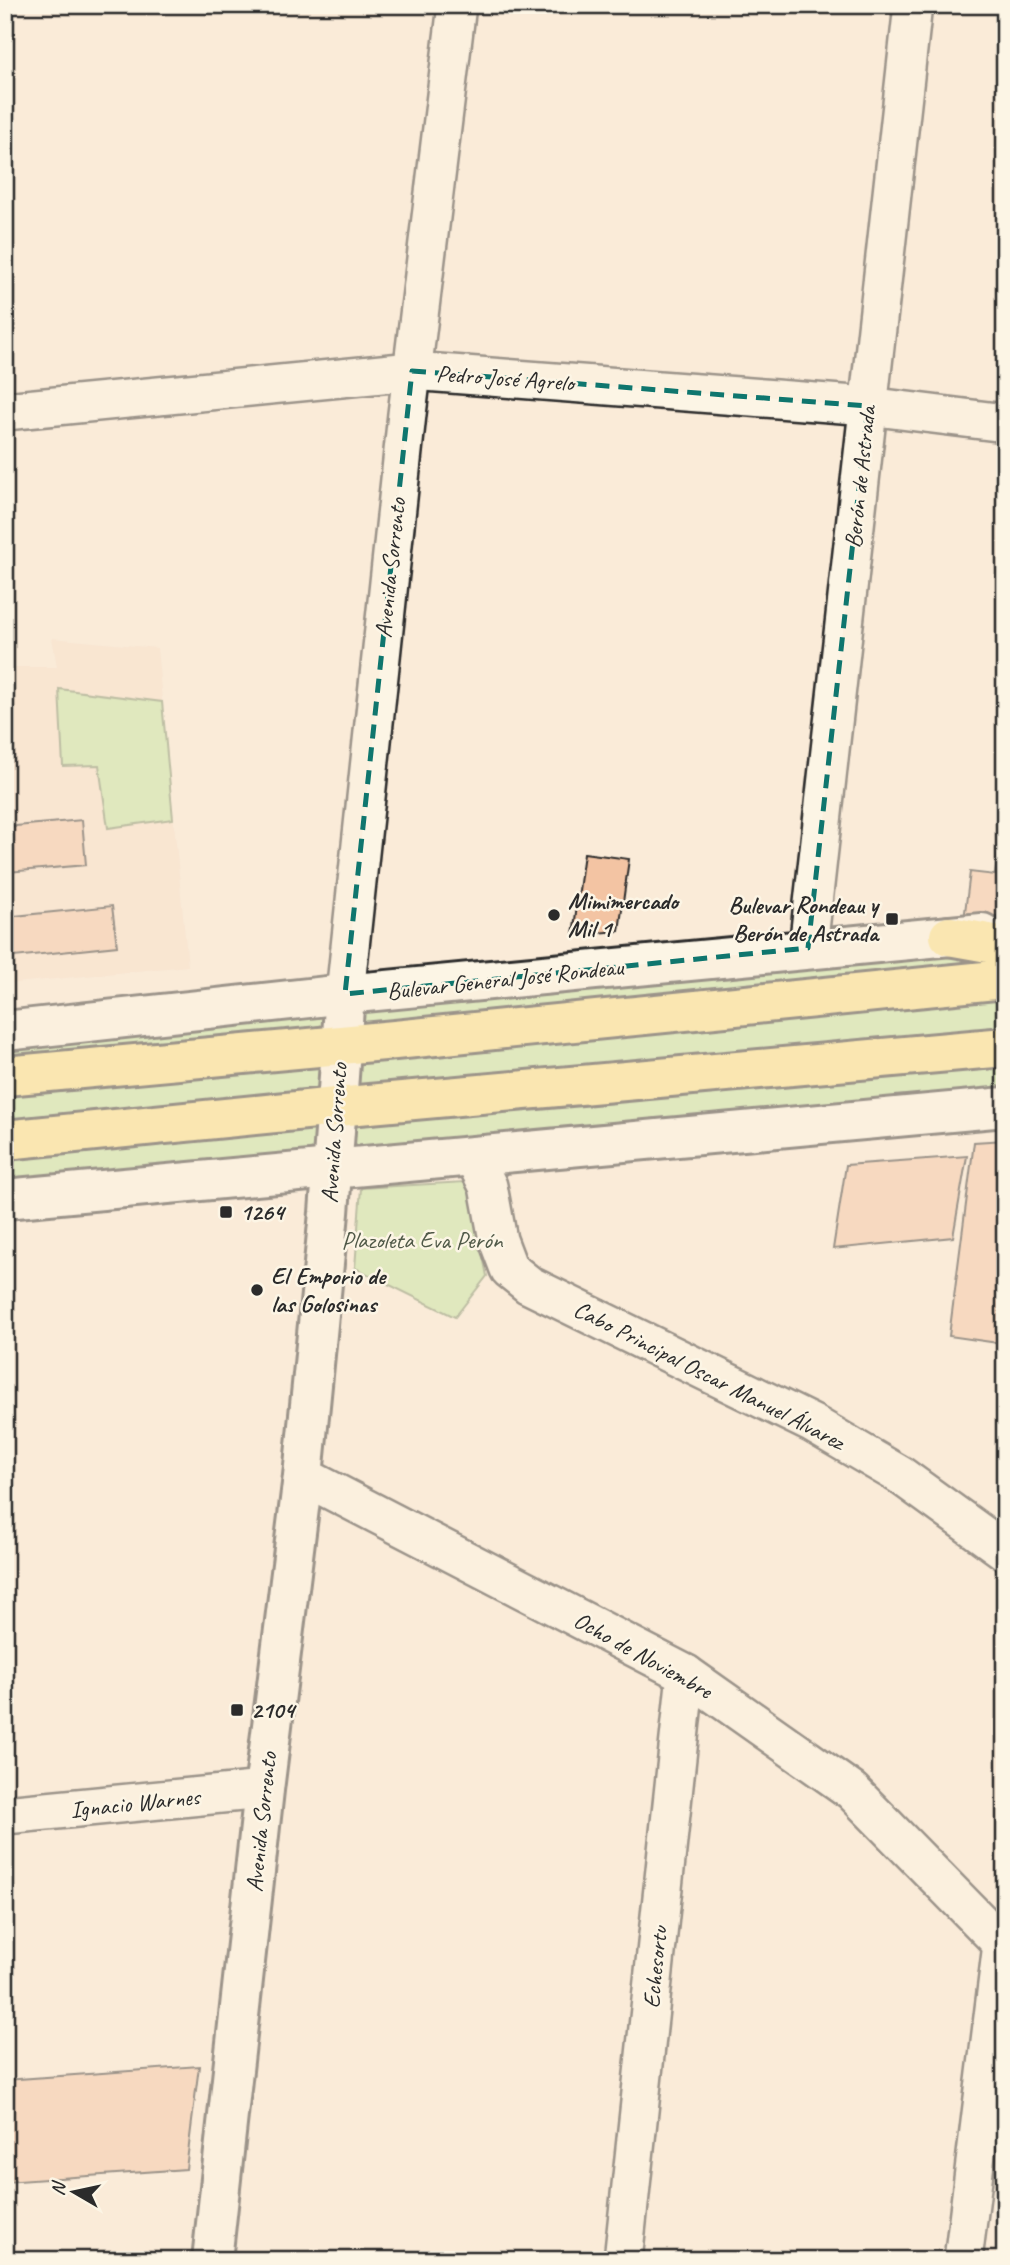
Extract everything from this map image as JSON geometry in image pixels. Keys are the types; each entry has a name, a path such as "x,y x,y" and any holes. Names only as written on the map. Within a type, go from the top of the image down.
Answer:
{"main road":[{"name":"Bulevar General José Rondeau","path":"5,1031 808,948 1005,932"},
{"path":"949,936 1005,947"},
{"name":"Bulevar General José Rondeau","path":"5,1076 1005,979"},
{"name":"Avenida Sorrento","path":"212,2260 264,1790 303,1476 332,1169 345,995"},
{"path":"5,1140 336,1107 1005,1047"},
{"path":"5,1199 1005,1107"}],"street":[{"name":"Avenida Sorrento","path":"345,995 412,371 457,5"},
{"name":"Berón de Astrada","path":"808,948 913,5"},
{"name":"Pedro José Agrelo","path":"5,411 412,371 868,406 1005,423"},
{"name":"Cabo Principal Oscar Manuel Álvarez","path":"473,1156 488,1186 498,1240 509,1269 529,1285 813,1424 900,1475 1005,1551"},
{"name":"Ocho de Noviembre","path":"303,1476 686,1674 852,1791 1003,1945"},
{"name":"Echesortu","path":"623,2260 686,1674"},
{"name":"Ignacio Warnes","path":"5,1815 264,1790"},
{"path":"963,2260 1003,1945"}],"highlighted area":[{"path":"412,371 868,406 808,948 345,994"}],"shaded area":[{"path":"52,638 157,648 188,966 5,984 5,667 57,667"}],"green space":[{"path":"59,689 162,702 173,819 108,828 99,765 63,766"},
{"path":"1005,931 1005,1107 5,1199 5,1031"},
{"name":"Plazoleta Eva Perón","path":"465,1182 471,1197 487,1276 455,1317 355,1268 361,1188"}],"building":[{"path":"1005,795 1005,915 964,920 970,872 995,875"},
{"path":"82,820 86,865 8,872 5,866 5,827"},
{"path":"584,853 629,859 619,931 573,935"},
{"path":"112,906 117,946 5,958 5,917"},
{"path":"1005,1140 1005,1344 949,1336 974,1142"},
{"path":"967,1156 953,1237 833,1249 846,1165"},
{"path":"199,2066 186,2169 5,2182 5,2080"}],"place":[{"name":"Mimimercado Mil 1","path":"554,915"},
{"name":"Bulevar Rondeau y Berón de Astrada","path":"892,919"},
{"name":"1264","path":"226,1212"},
{"name":"El Emporio de las Golosinas","path":"257,1290"},
{"name":"2104","path":"237,1710"}]}
